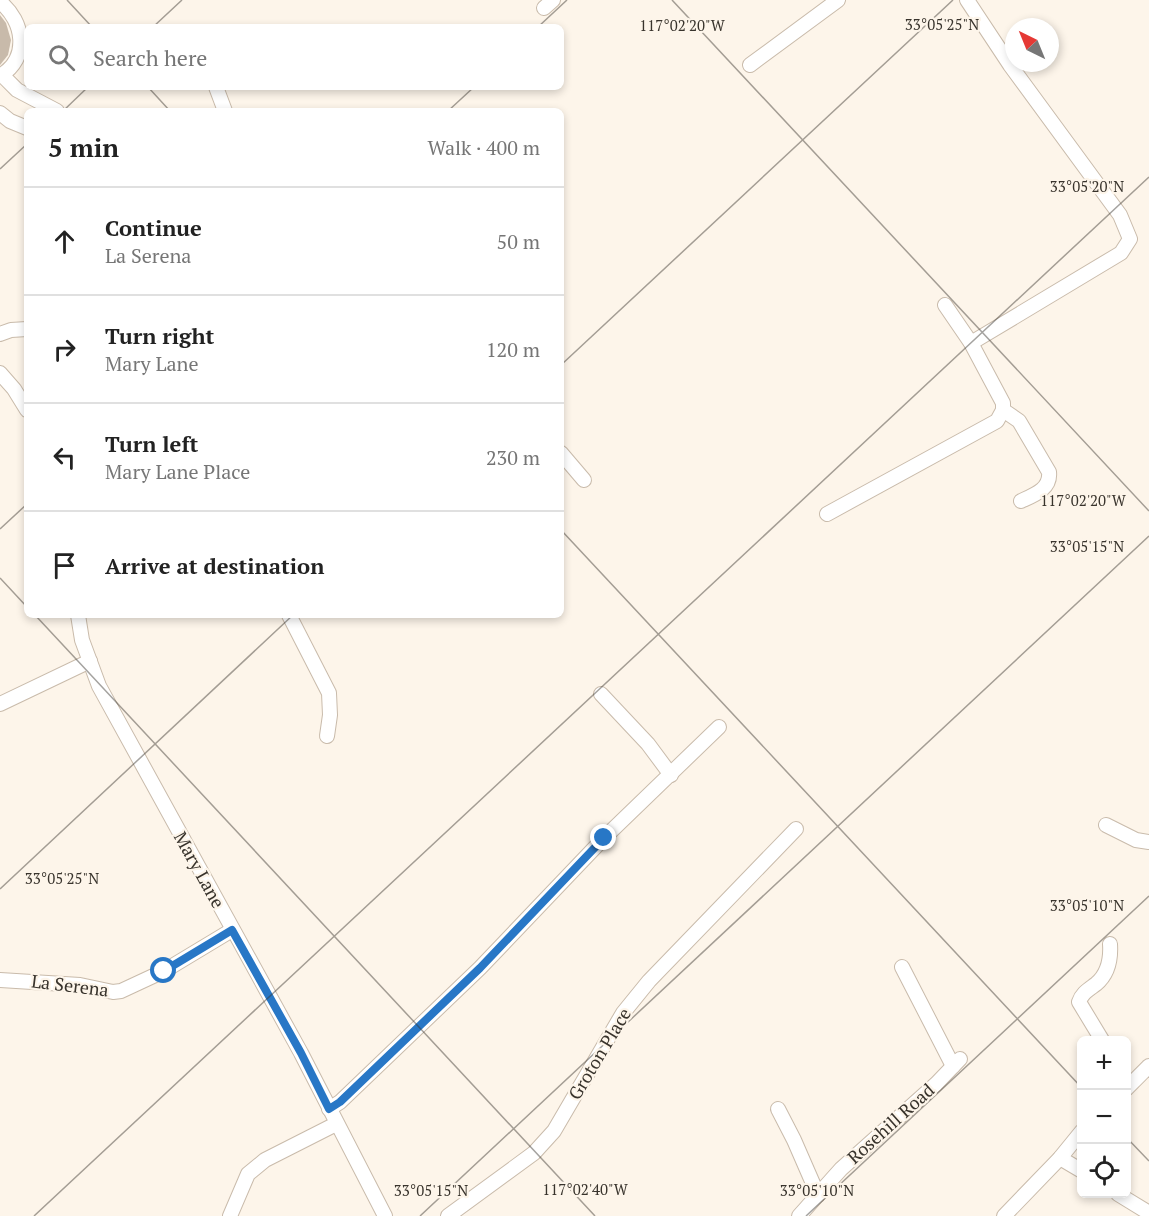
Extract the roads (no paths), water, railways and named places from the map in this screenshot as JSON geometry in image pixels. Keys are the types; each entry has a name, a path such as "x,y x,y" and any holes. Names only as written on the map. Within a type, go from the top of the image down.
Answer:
{"street":[{"path":"750,65 838,0"},
{"path":"967,0 1010,65 1120,215 1130,239 1121,253 971,343"},
{"path":"0,2 10,10 18,22 21,37 20,51 14,64 1,76 17,90 51,108"},
{"path":"217,90 224,108"},
{"path":"0,113 10,121 24,127"},
{"path":"945,304 971,343 1003,407 1019,421 1049,472 1050,480 1046,486 1021,501"},
{"path":"0,334 24,329"},
{"path":"0,373 24,405"},
{"path":"827,514 997,421 1003,407"},
{"path":"564,457 584,480"},
{"name":"Mary Lane","path":"78,618 82,640 99,686 301,1053 385,1216"},
{"path":"291,618 329,693 330,715 327,736"},
{"path":"0,704 90,661"},
{"path":"600,694 648,744 671,775"},
{"path":"329,1109 340,1102 480,968 604,838 719,728"},
{"path":"1106,825 1136,840 1149,842"},
{"name":"Groton Place","path":"448,1216 534,1153 554,1131 623,1013 649,981 796,829"},
{"name":"La Serena","path":"0,980 80,985 113,992 121,991 164,971 232,930"},
{"path":"1099,1036 1079,1002 1082,995 1103,977 1111,953 1110,944"},
{"name":"Rosehill Road","path":"799,1216 842,1169 956,1063 903,967"},
{"path":"1131,1082 1149,1066"},
{"path":"778,1109 818,1195"},
{"path":"230,1216 248,1174 265,1160 336,1124"},
{"path":"1004,1216 1077,1137"},
{"path":"1060,1158 1077,1168"},
{"path":"1125,1198 1149,1213"}]}
